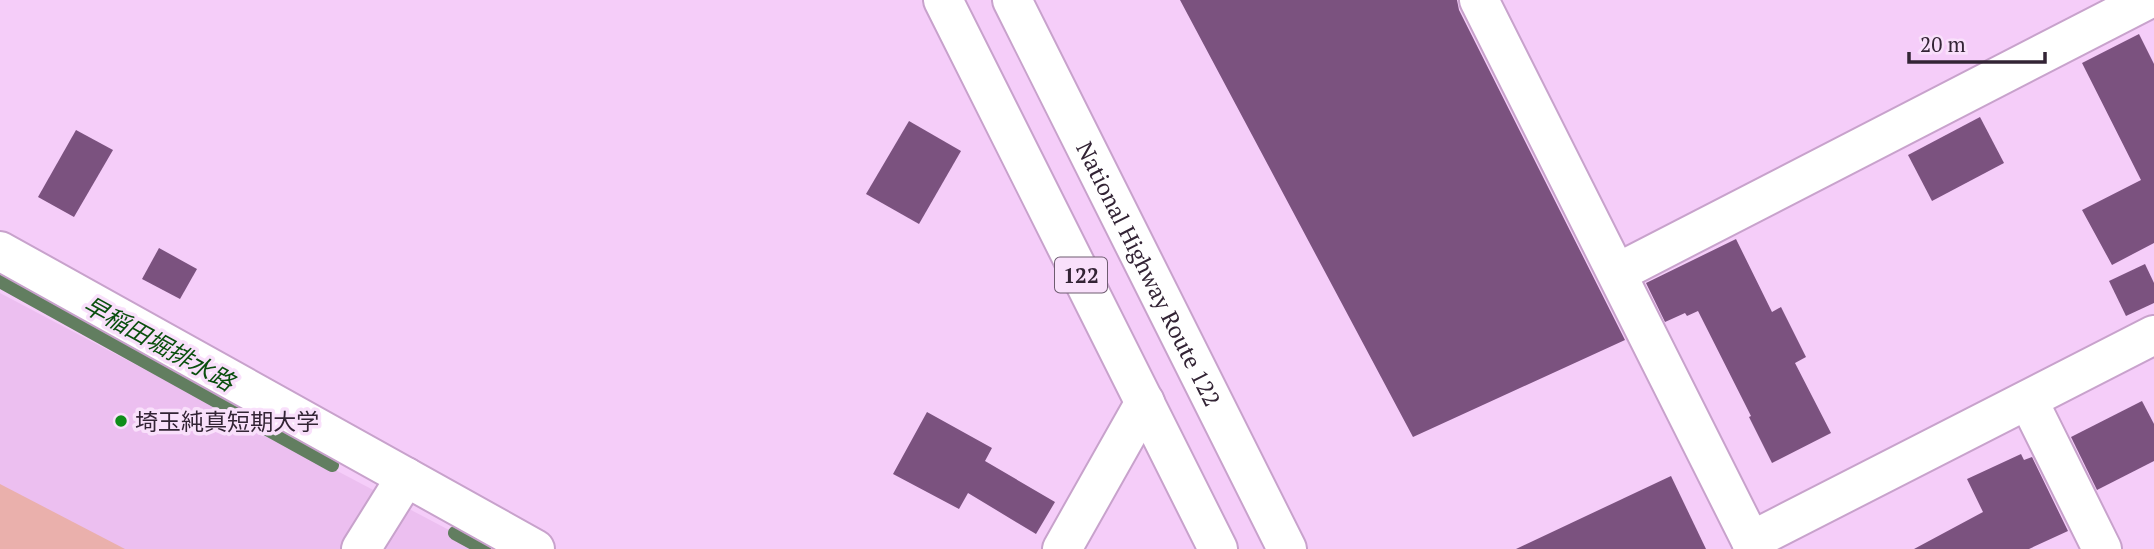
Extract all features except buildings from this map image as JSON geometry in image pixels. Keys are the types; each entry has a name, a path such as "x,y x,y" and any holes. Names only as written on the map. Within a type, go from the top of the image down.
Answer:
{"main road":[{"name":"122","path":"943,0 1218,549"},
{"name":"National Highway Route 122","path":"1012,0 1287,549"},
{"path":"1479,0 1753,545 2154,335"},
{"path":"1617,272 2147,0"},
{"path":"0,251 535,549"},
{"path":"2028,400 2102,549"},
{"path":"1062,549 1145,402"},
{"path":"361,549 406,477"}],"shaded area":[{"name":"埼玉純真短期大学","path":"0,293 485,549 0,549"},
{"path":"0,484 125,549 0,549"}],"waterway":[{"name":"早稲田堀排水路","path":"0,281 332,465"},
{"name":"早稲田堀排水路","path":"455,533 484,549"}],"place":[{"name":"埼玉純真短期大学","path":"121,421"}]}
